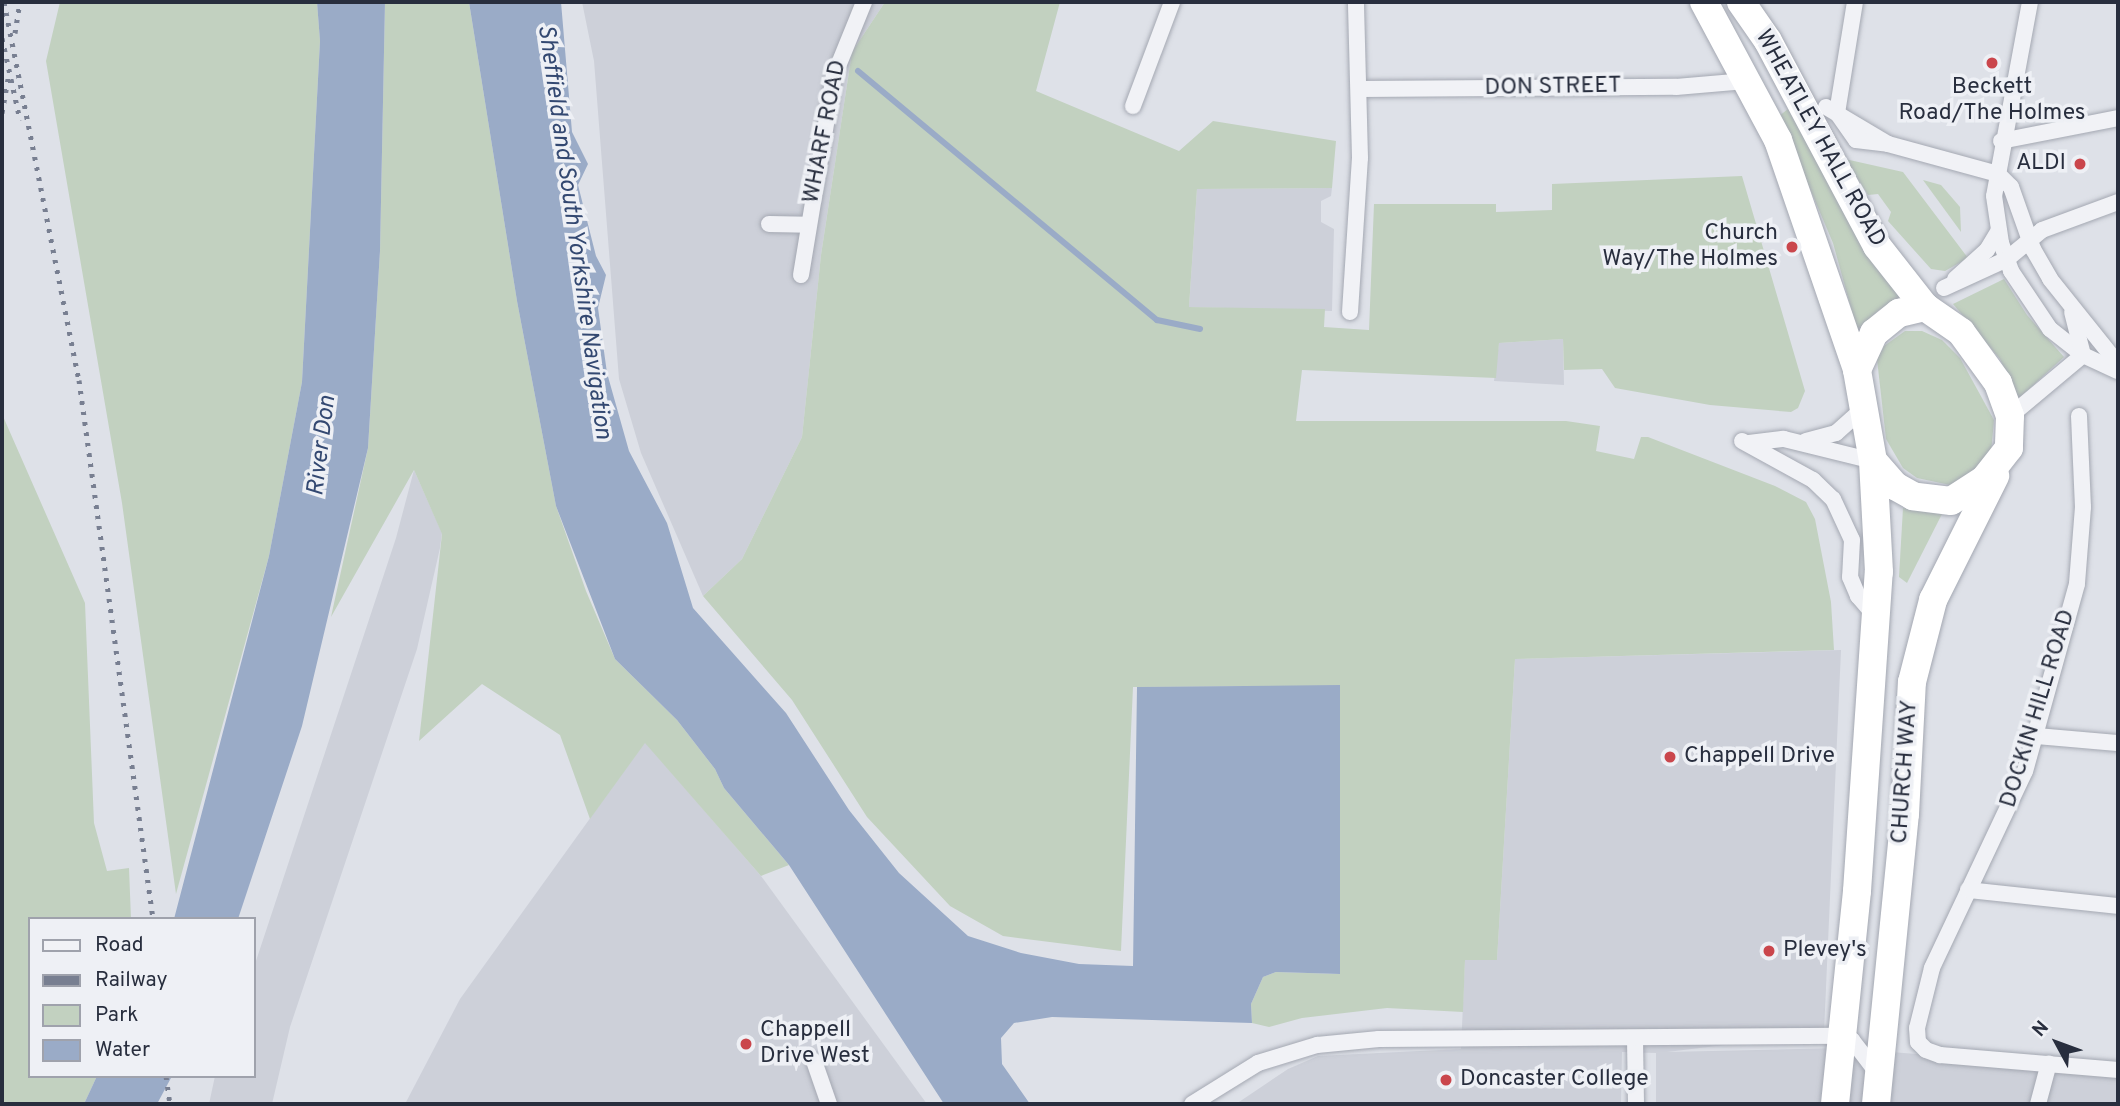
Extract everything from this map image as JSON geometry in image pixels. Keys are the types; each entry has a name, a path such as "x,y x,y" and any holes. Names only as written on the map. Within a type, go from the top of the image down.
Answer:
{"highway":[{"name":"WHEATLEY HALL ROAD","path":"1704,2 1746,81 1802,201 1857,370 1873,461"},
{"name":"WHEATLEY HALL ROAD","path":"1741,2 1768,41 1877,246 1935,297 1998,383 2010,416 2009,448 2004,458"},
{"path":"1768,41 1811,97 1832,110"},
{"path":"1857,370 1874,333 1899,313 1935,297"},
{"path":"1873,461 1895,486 1913,496 1951,501 1968,493 2004,458"},
{"name":"CHURCH WAY","path":"1876,1104 1905,814 1912,682 1933,600 2004,458"},
{"name":"CHURCH WAY","path":"1836,1104 1878,619 1880,551 1873,461"}],"street":[{"name":"WHARF ROAD","path":"801,275 834,76 864,2"},
{"path":"1133,106 1172,2"},
{"path":"1350,312 1360,89 1356,2"},
{"path":"1855,2 1832,110 1852,138 1888,144 1998,174 2011,187 2031,244 2070,307 2118,364"},
{"path":"2029,2 2001,141 1994,196 1998,232 2008,263 2050,328 2083,355 2118,371"},
{"name":"DON STREET","path":"1360,89 1676,86 1746,81"},
{"path":"2001,141 2118,118"},
{"path":"1935,297 2008,263 2031,244 2066,224 2118,202"},
{"name":"WHARF ROAD","path":"768,224 808,225"},
{"path":"1935,297 1987,250 1998,232"},
{"path":"2070,307 2083,355"},
{"path":"2010,416 2083,355"},
{"path":"1800,442 1836,433 1864,408"},
{"name":"DOCKIN HILL ROAD","path":"2049,1063 1940,1055 1919,1042 1922,1000 1968,890 2010,811 2036,736 2077,584 2082,507 2079,416"},
{"path":"1873,461 1800,442 1777,439 1746,442 1813,480 1833,499 1852,540 1850,577 1858,596 1878,619"},
{"path":"2036,736 2118,743"},
{"path":"1968,890 2118,906"},
{"path":"1192,1104 1258,1063 1317,1045 1379,1039 1842,1036 1858,1046 1879,1076"},
{"path":"1635,1039 1636,1104"},
{"path":"814,1061 829,1104"},
{"path":"2038,1104 2049,1063 2118,1070"}],"shaded area":[{"path":"582,2 885,2 852,52 821,255 802,437 742,559 703,596 641,453 619,379 594,61"},
{"path":"1332,188 1331,196 1321,201 1321,222 1334,229 1332,311 1189,307 1197,189"},
{"path":"1563,339 1564,385 1494,381 1499,343"},
{"path":"414,470 442,533 440,548 417,649 290,1027 272,1104 209,1104 215,1078 256,1078 256,961 396,538"},
{"path":"1841,650 1824,1033 1667,1052 1840,1048 2118,1070 2118,1104 1656,1104 1656,1053 1622,1052 1621,1104 1236,1104 1288,1069 1318,1056 1461,1049 1465,959 1497,960 1515,659"},
{"path":"645,742 761,876 927,1104 405,1104 460,999"}],"green space":[{"path":"60,2 317,2 320,41 302,382 269,556 176,894 122,503 46,61"},
{"path":"385,2 469,2 517,301 556,506 586,591 615,659 677,720 715,769 724,788 789,865 761,876 645,743 590,819 560,735 482,684 419,741 442,534 414,470 331,617 368,448 380,251"},
{"path":"885,2 1060,2 1036,91 1179,151 1213,121 1336,141 1332,188 1197,189 1189,307 1325,309 1324,327 1369,330 1374,204 1496,204 1496,212 1552,210 1552,184 1742,176 1805,391 1798,408 1791,412 1710,405 1615,388 1602,369 1564,370 1563,339 1499,343 1496,378 1302,370 1296,421 1566,421 1600,426 1596,451 1634,459 1641,437 1648,437 1775,486 1806,502 1815,519 1831,602 1834,650 1515,659 1497,960 1465,960 1463,1012 1387,1008 1302,1018 1269,1027 1252,1023 1251,1004 1263,977 1276,972 1340,974 1340,686 1133,687 1121,951 1003,936 950,906 867,817 792,700 703,596 742,559 802,437 821,255 852,52"},
{"path":"1788,109 1872,263 1901,298 1879,310 1857,330 1833,243 1779,116"},
{"path":"1845,159 1903,172 1968,258 1945,271 1931,269 1888,221 1891,212 1878,194 1868,195"},
{"path":"1923,180 1941,185 1960,207 1961,232"},
{"path":"2004,279 2027,315 2064,357 2018,399 2000,359 1953,304"},
{"path":"1905,331 1922,331 1942,340 1960,358 1994,420 1991,452 1982,466 1950,485 1917,478 1903,468 1886,439 1877,359 1884,346"},
{"path":"2,414 85,603 94,823 107,871 129,868 131,917 28,917 28,1078 96,1078 84,1104 2,1104"},
{"path":"1903,508 1942,514 1907,583 1899,577"}],"water":[{"name":"River Don","path":"317,2 385,2 380,251 368,448 302,726 239,917 175,917 269,556 302,382 320,41"},
{"name":"Sheffield and South Yorkshire Navigation","path":"469,2 561,2 572,132 588,164 578,185 596,256 606,275 598,308 607,373 629,451 667,523 693,608 786,713 849,810 899,873 968,936 1021,953 1079,964 1133,966 1137,687 1340,685 1340,974 1276,972 1263,977 1251,1004 1252,1023 1052,1017 1014,1023 1001,1038 1002,1064 1030,1104 944,1104 789,865 724,788 715,769 677,720 615,659 556,506 517,301"},
{"path":"96,1078 171,1078 157,1104 84,1104"}],"waterway":[{"path":"858,71 1157,320 1200,329"}],"railway":[{"path":"4,2 79,380 153,917"},
{"path":"15,33 20,2"},
{"path":"2,38 20,120"},
{"path":"2,113 8,78"},
{"path":"166,1078 170,1104"}],"place":[{"name":"Beckett Road/The Holmes","path":"1992,63"},
{"name":"ALDI","path":"2080,164"},
{"name":"Church Way/The Holmes","path":"1792,247"},
{"name":"Chappell Drive","path":"1670,757"},
{"name":"Plevey's","path":"1769,951"},
{"name":"Chappell Drive West","path":"746,1044"},
{"name":"Doncaster College","path":"1446,1080"}]}
